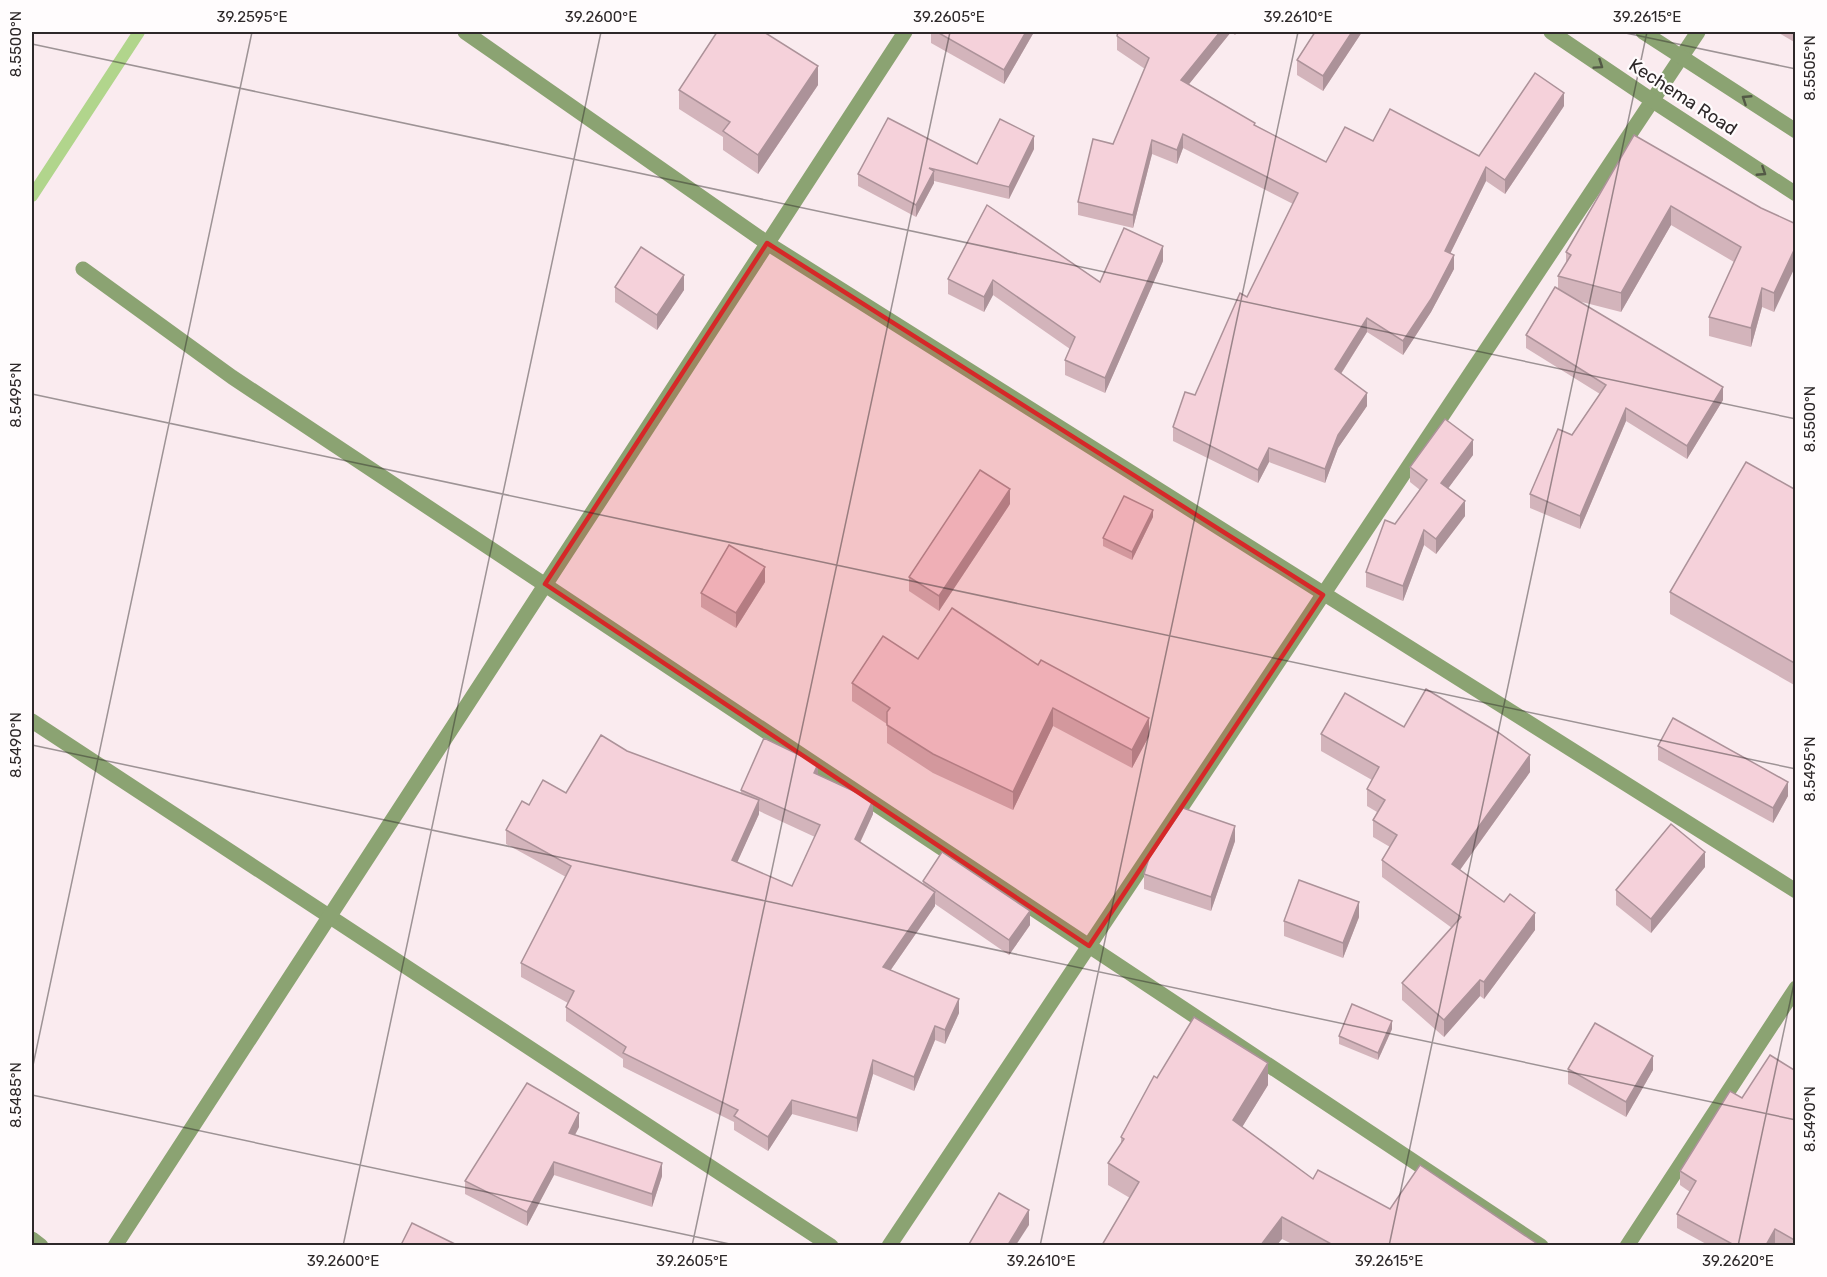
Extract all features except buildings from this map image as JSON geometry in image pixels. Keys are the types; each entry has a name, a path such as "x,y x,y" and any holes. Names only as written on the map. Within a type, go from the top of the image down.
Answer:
{"street":[{"path":"465,32 767,243 1796,891"},
{"path":"115,1245 905,32"},
{"name":"Kechema Road","path":"1551,32 1796,194"},
{"name":"Kechema Road","path":"1643,32 1796,131"},
{"path":"889,1245 1698,32"},
{"path":"83,269 232,377 1541,1245"},
{"path":"32,721 831,1245"},
{"path":"1627,1245 1796,988"},
{"path":"32,1239 41,1245"}],"highlighted area":[{"path":"767,243 1323,595 1089,946 545,584"}],"waterway":[{"path":"32,196 139,32"}]}
